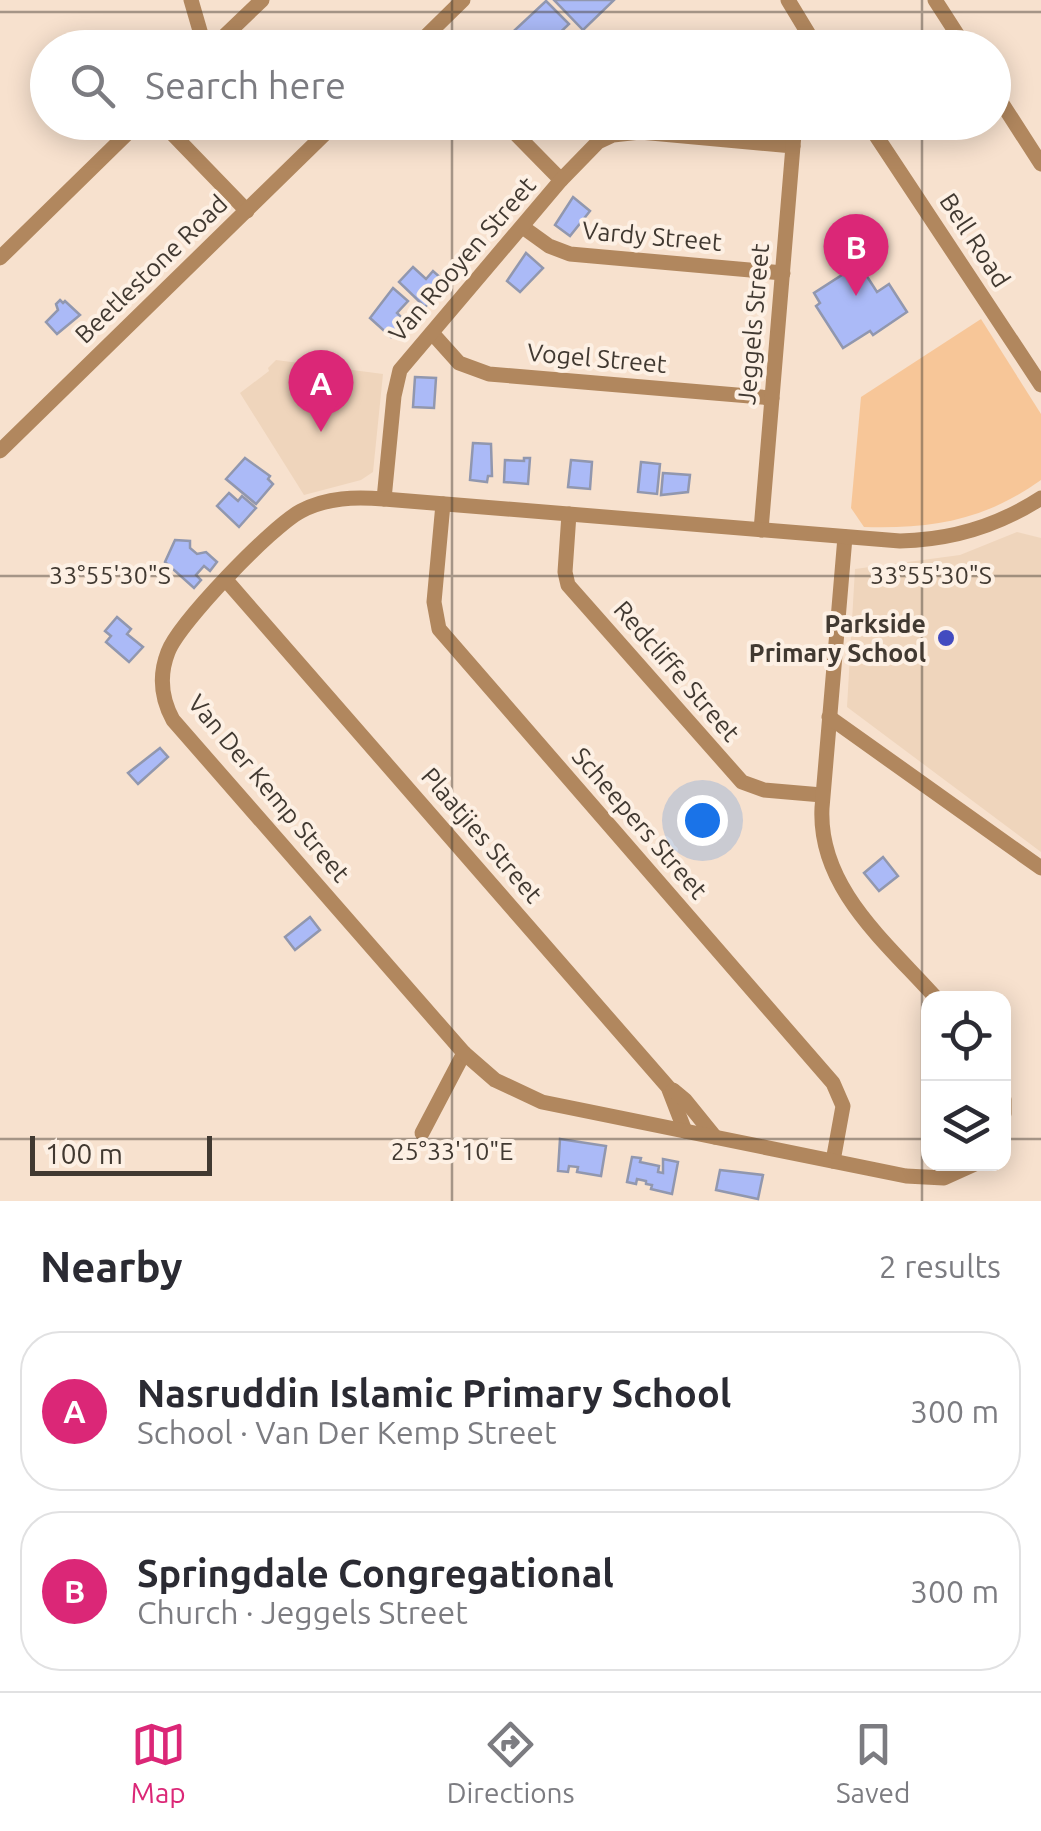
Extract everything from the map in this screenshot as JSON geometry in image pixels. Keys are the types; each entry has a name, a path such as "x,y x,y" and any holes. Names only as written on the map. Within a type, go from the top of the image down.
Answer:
{"street":[{"path":"191,0 202,30"},
{"path":"229,30 262,0"},
{"path":"436,30 463,0"},
{"path":"788,0 802,30"},
{"path":"935,0 954,30"},
{"path":"1011,117 1041,164"},
{"path":"0,258 121,140"},
{"path":"179,140 246,211"},
{"name":"Beetlestone Road","path":"0,450 319,140"},
{"path":"522,140 561,180"},
{"name":"Van Rooyen Street","path":"384,499 396,380 406,362 561,180 604,140"},
{"name":"Van Rooyen Street","path":"722,140 792,146"},
{"name":"Jeggels Street","path":"761,530 793,140"},
{"name":"Bell Road","path":"880,140 1041,385"},
{"name":"Vardy Street","path":"524,228 549,246 570,254 783,273"},
{"name":"Vogel Street","path":"433,334 459,363 488,374 772,398"},
{"path":"1024,360 1041,349"},
{"name":"Van Der Kemp Street","path":"963,1171 928,1180 526,1096 495,1080 464,1053 199,752 168,712 162,680 170,646 266,537 298,513 340,498 900,541 956,535 1039,504"},
{"name":"Scheepers Street","path":"443,504 434,602 439,630 833,1083 843,1106 833,1161"},
{"name":"Redcliffe Street","path":"569,514 565,572 568,585 716,754 747,786 822,795"},
{"path":"844,537 822,795 825,849 838,882 930,991"},
{"name":"Plaatjies Street","path":"226,580 670,1088 685,1131"},
{"path":"830,716 1041,868"},
{"path":"422,1133 464,1053"},
{"path":"670,1088 715,1137"}],"shaded area":[{"path":"981,319 1041,414 1041,480 999,504 957,519 913,526 864,527 851,508 861,397"},
{"path":"276,360 383,374 373,472 361,480 304,495 240,393 269,371"},
{"name":"Parkside Primary School","path":"1017,532 1041,538 1041,852 847,707 855,569 960,555"}],"building":[{"path":"554,0 614,0 583,30"},
{"path":"546,1 569,24 563,30 515,30"},
{"path":"573,197 590,211 570,236 555,225"},
{"path":"526,253 543,268 520,292 507,281"},
{"path":"852,253 877,292 889,284 907,312 873,335 870,331 843,348 816,306 820,303 814,293 848,271 841,260"},
{"path":"413,267 426,279 433,271 442,279 430,292 435,297 425,307 399,282"},
{"path":"393,288 408,301 397,313 405,321 391,337 370,318"},
{"path":"60,300 80,315 57,334 46,322 58,310 56,304"},
{"path":"415,377 436,378 434,408 413,407"},
{"path":"473,443 491,444 492,476 488,476 487,482 470,480"},
{"path":"245,458 270,476 273,484 256,504 226,479"},
{"path":"530,458 528,484 504,482 505,460"},
{"path":"571,460 592,462 590,489 568,487"},
{"path":"641,462 660,464 657,494 638,492"},
{"path":"663,473 690,475 688,492 661,495"},
{"path":"229,493 238,501 242,496 256,508 239,527 217,506"},
{"path":"175,540 190,541 190,548 197,554 206,552 217,562 210,571 204,566 196,575 201,580 194,588 165,562"},
{"path":"117,617 131,629 127,634 143,647 129,662 106,642 111,636 105,631"},
{"path":"160,748 168,757 138,784 128,773"},
{"path":"883,857 898,876 879,891 864,873"},
{"path":"310,917 320,930 295,950 285,937"},
{"path":"560,1139 606,1146 601,1176 577,1172 578,1167 558,1171"},
{"path":"632,1157 659,1166 658,1172 663,1173 663,1159 678,1162 672,1194 651,1189 646,1181 627,1182"},
{"path":"720,1170 763,1175 758,1199 716,1190"}],"place":[{"name":"Springdale Congregational","path":"856,296"},
{"name":"Nasruddin Islamic Primary School","path":"321,432"},
{"name":"Parkside Primary School","path":"946,638"}]}
